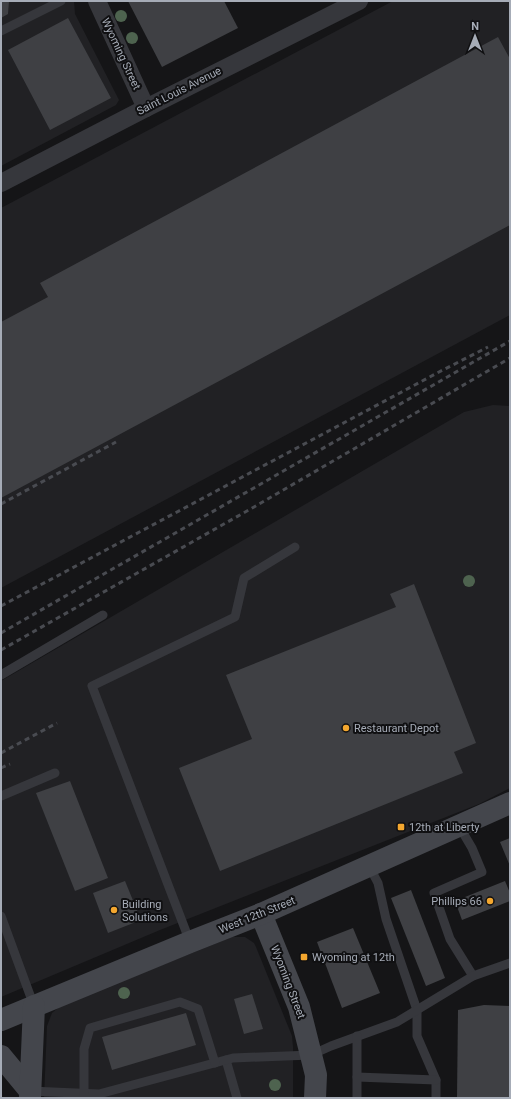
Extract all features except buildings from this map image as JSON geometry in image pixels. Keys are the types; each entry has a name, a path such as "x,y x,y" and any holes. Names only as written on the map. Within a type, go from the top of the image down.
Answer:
{"main road":[{"name":"West 12th Street","path":"1,1020 261,914 510,803"},
{"name":"Wyoming Street","path":"261,914 299,1007 316,1075 316,1098"},
{"path":"30,1095 34,1006"},
{"path":"1,1056 30,1095"}],"street":[{"name":"Wyoming Street","path":"97,1 146,108"},
{"name":"Saint Louis Avenue","path":"1,183 359,1"}],"lane":[{"path":"1,32 61,1"},
{"path":"190,942 92,686 235,617 244,578 295,547"},
{"path":"1,675 103,615"},
{"path":"1,796 55,773"},
{"path":"459,826 472,848 482,872 434,893 450,939 473,976"},
{"path":"369,866 378,883 386,918 417,1010 417,1036 436,1080 436,1098"},
{"path":"1,916 34,1006"},
{"path":"30,1095 85,1096 99,1094 233,1058 311,1055 357,1036 397,1022 473,976 510,963"},
{"path":"85,1096 84,1049 90,1028 180,1002 198,1009 215,1063"},
{"path":"357,1036 357,1098"},
{"path":"226,1060 237,1098"},
{"path":"357,1077 436,1080"}],"shaded area":[{"path":"1,1 74,1 75,14 119,100 116,105 1,166"},
{"path":"393,1 510,1 510,315 1,588 1,208"},
{"path":"493,405 510,406 510,788 479,804 160,930 1,997 1,681 464,412"},
{"path":"232,937 245,937 254,943 292,1036 293,1098 44,1098 47,1026 52,1013 59,1007"}],"railway":[{"path":"1,633 510,341"},
{"path":"1,606 488,347"},
{"path":"1,650 254,507 510,358"},
{"path":"1,504 116,442"},
{"path":"1,753 57,723"},
{"path":"1,768 10,764"}],"place":[{"name":"Restaurant Depot","path":"346,728"},
{"name":"12th at Liberty","path":"401,827"},
{"name":"Phillips 66","path":"490,901"},
{"name":"Building Solutions","path":"114,910"},
{"name":"Wyoming at 12th","path":"304,957"}]}
